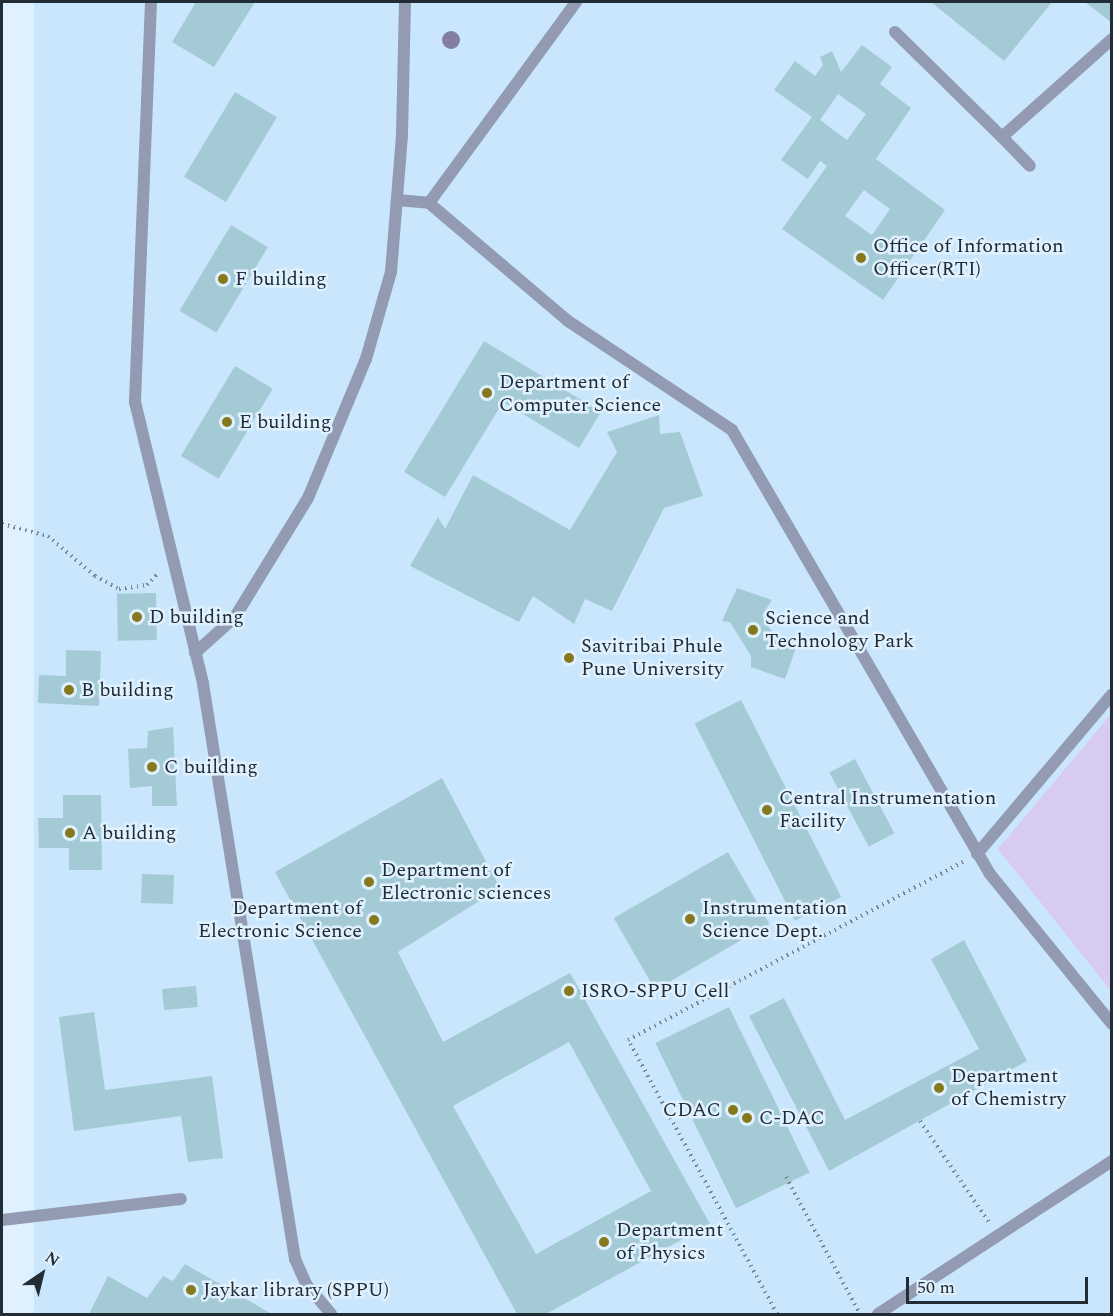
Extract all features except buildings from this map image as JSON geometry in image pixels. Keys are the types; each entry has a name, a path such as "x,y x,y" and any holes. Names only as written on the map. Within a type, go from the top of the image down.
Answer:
{"lane":[{"path":"151,2 135,402 195,652 296,1259 306,1284 331,1314"},
{"path":"195,652 235,616 308,498 369,348 391,272 397,200 405,2"},
{"path":"429,203 576,2"},
{"path":"895,32 1030,166"},
{"path":"1002,137 1112,39"},
{"path":"397,200 429,203 568,321 732,430 977,854 1112,1024"},
{"path":"977,854 1112,694"},
{"path":"878,1314 1000,1237 1112,1161"},
{"path":"2,1220 181,1199"}],"path":[{"path":"2,524 48,536 94,576 119,589 147,585 172,558"},
{"path":"777,1314 628,1040 977,854"},
{"path":"920,1121 1000,1237"},
{"path":"786,1178 861,1314"}],"shaded area":[{"name":"Savitribai Phule Pune University","path":"34,2 1111,2 1111,1314 34,1314"},
{"path":"1111,714 1111,991 998,849"}],"place":[{"name":"Office of Information Officer(RTI)","path":"861,258"},
{"name":"F building","path":"223,279"},
{"name":"Department of Computer Science","path":"487,393"},
{"name":"E building","path":"227,422"},
{"name":"D building","path":"137,617"},
{"name":"Science and Technology Park","path":"753,630"},
{"name":"Savitribai Phule Pune University","path":"569,658"},
{"name":"B building","path":"69,690"},
{"name":"C building","path":"152,767"},
{"name":"Central Instrumentation Facility","path":"767,810"},
{"name":"A building","path":"70,833"},
{"name":"Department of Electronic sciences","path":"369,882"},
{"name":"Instrumentation Science Dept.","path":"690,919"},
{"name":"Department of Electronic Science","path":"374,920"},
{"name":"ISRO-SPPU Cell","path":"569,991"},
{"name":"Department of Chemistry","path":"939,1088"},
{"name":"CDAC","path":"733,1110"},
{"name":"C-DAC","path":"747,1118"},
{"name":"Department of Physics","path":"604,1242"},
{"name":"Jaykar library (SPPU)","path":"191,1290"}]}
